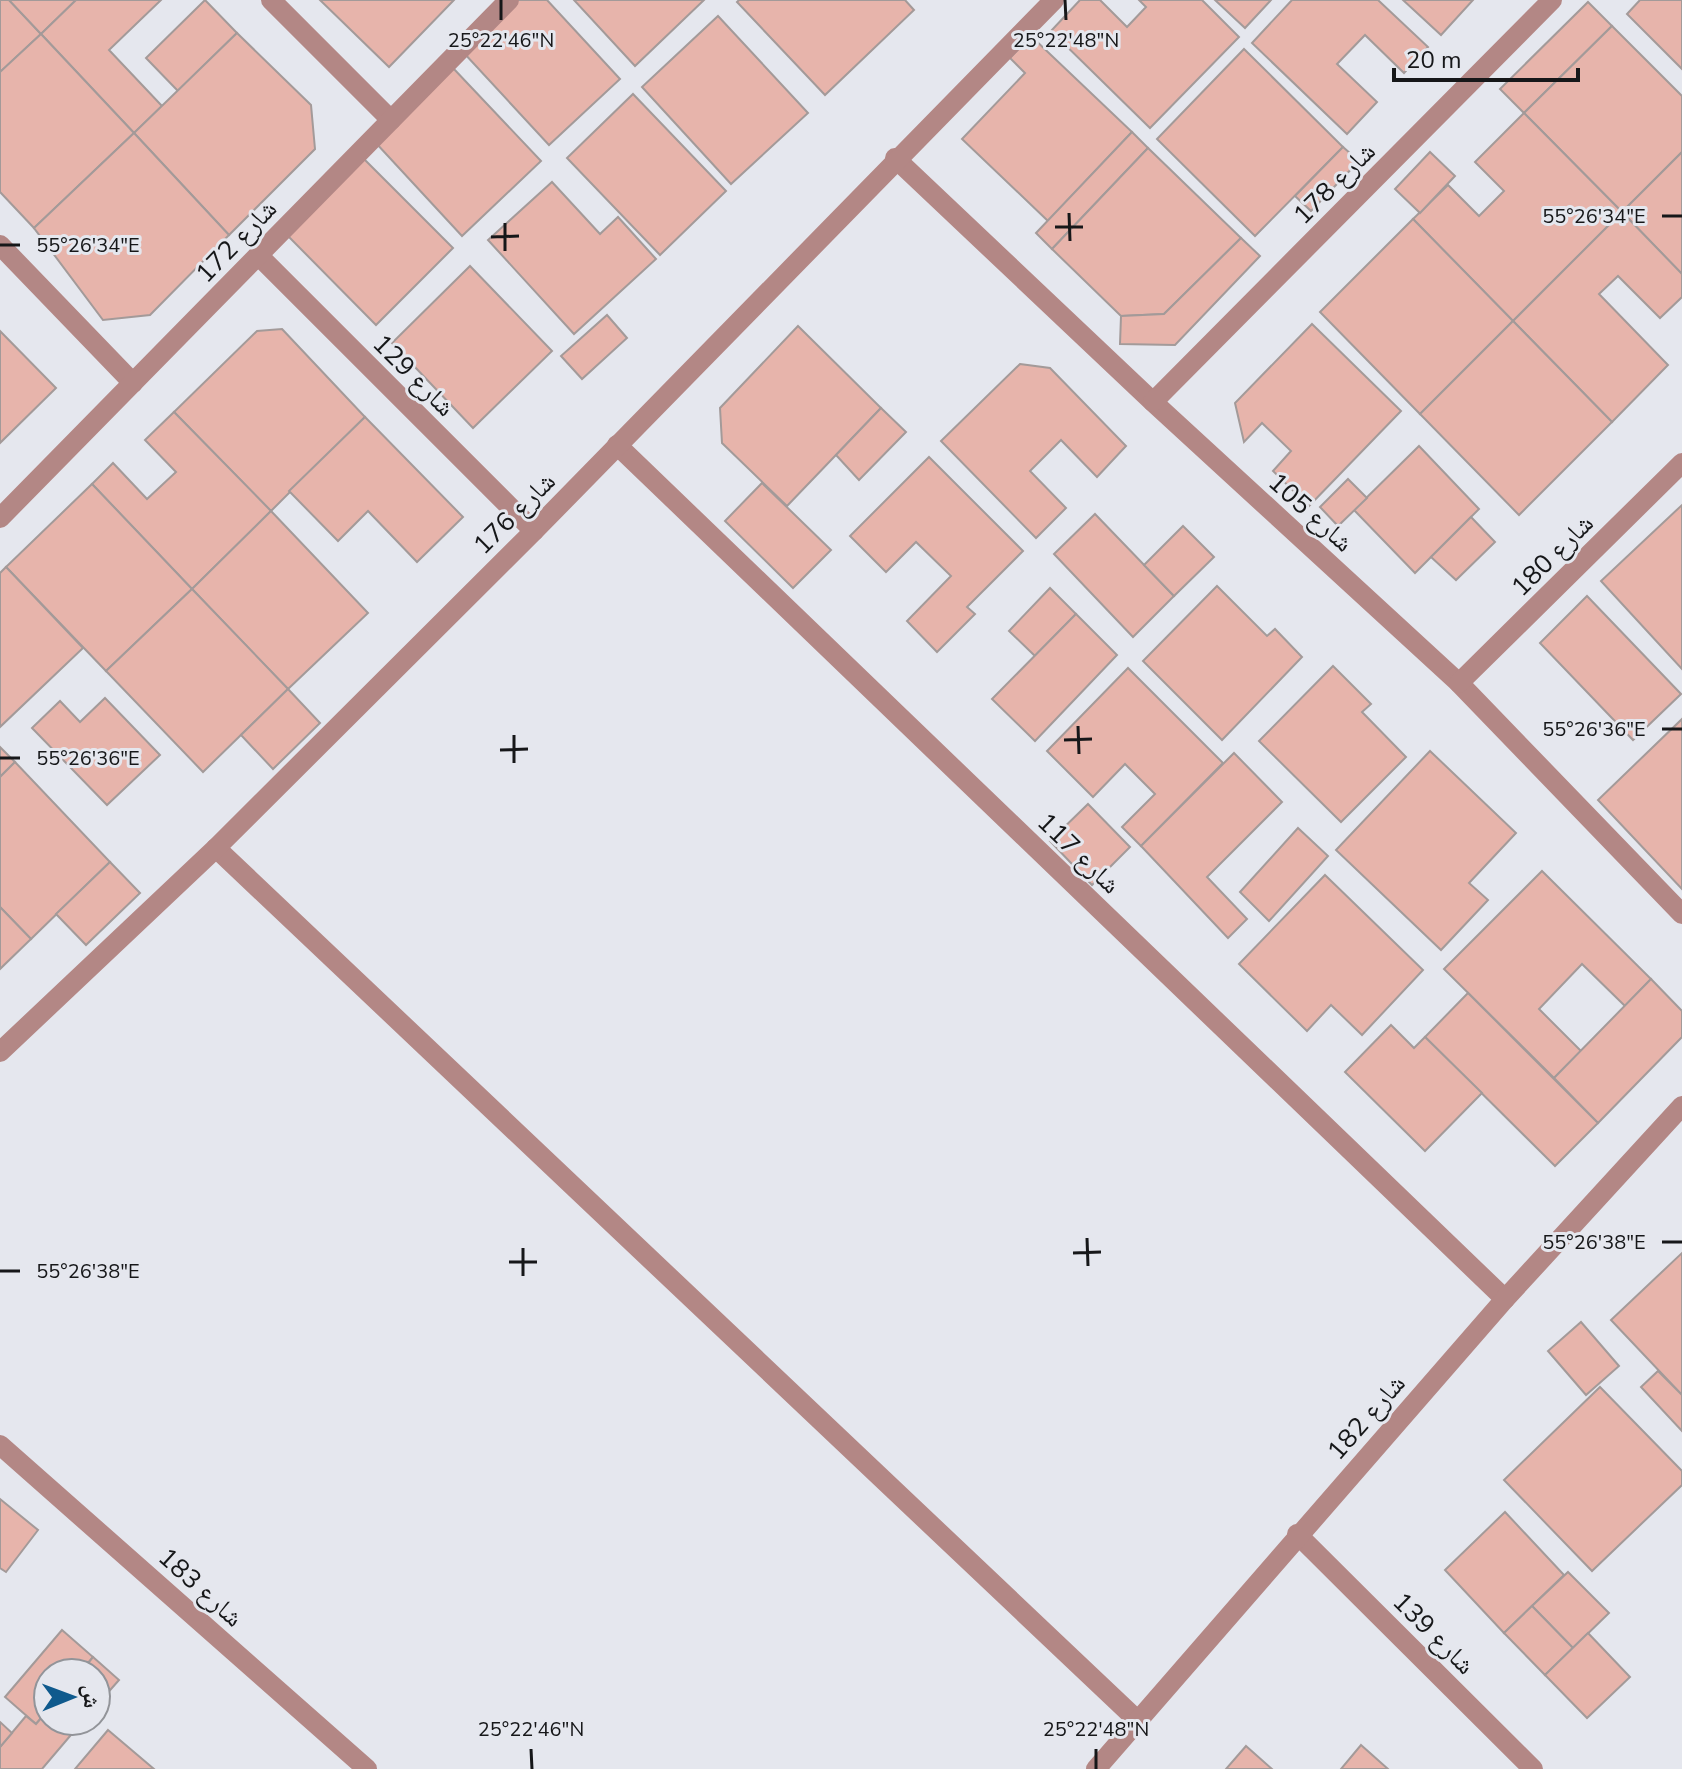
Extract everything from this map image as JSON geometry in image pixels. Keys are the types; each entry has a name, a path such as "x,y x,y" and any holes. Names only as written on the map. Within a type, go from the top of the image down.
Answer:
{"street":[{"path":"271,0 391,120"},
{"name":"شارع 172","path":"0,518 509,0"},
{"name":"شارع 176","path":"0,1052 216,848 534,531 895,158 1054,0"},
{"name":"شارع 178","path":"1153,402 1552,0"},
{"name":"شارع 105","path":"895,158 1153,402 1459,683 1682,914"},
{"path":"0,245 133,383"},
{"name":"شارع 129","path":"258,255 534,531"},
{"name":"شارع 117","path":"617,445 1505,1299"},
{"name":"شارع 180","path":"1459,683 1682,463"},
{"path":"216,848 1137,1720"},
{"name":"شارع 182","path":"1096,1769 1297,1534 1505,1299 1682,1106"},
{"name":"شارع 183","path":"0,1445 367,1769"},
{"name":"شارع 139","path":"1297,1534 1533,1769"}],"building":[{"path":"0,0 9,0 41,34 0,72"},
{"path":"9,0 76,0 41,34"},
{"path":"76,0 161,0 109,50 162,106 134,133 41,34"},
{"path":"205,0 237,33 178,91 146,58"},
{"path":"320,0 454,0 389,67"},
{"path":"518,0 547,0 620,79 549,145 463,52"},
{"path":"574,0 704,0 635,66"},
{"path":"905,0 914,10 825,95 737,2"},
{"path":"1080,0 1100,0 1127,27 1146,7 1139,0 1202,0 1239,37 1150,128 1051,31"},
{"path":"1215,0 1271,0 1245,28"},
{"path":"1292,0 1378,0 1428,47 1404,73 1365,35 1337,64 1377,102 1347,134 1252,43"},
{"path":"1403,0 1473,0 1441,35"},
{"path":"1640,0 1682,0 1682,69 1627,14"},
{"path":"1588,2 1612,26 1524,113 1500,89"},
{"path":"718,16 808,113 731,184 642,87"},
{"path":"1612,26 1682,96 1682,152 1622,212 1524,113"},
{"path":"237,33 311,105 315,149 229,235 134,133"},
{"path":"41,34 134,133 34,228 0,192 0,72"},
{"path":"1031,36 1132,132 1048,221 962,139 1025,73 1010,58"},
{"path":"1244,49 1343,147 1255,236 1157,139"},
{"path":"453,68 541,161 462,236 375,142"},
{"path":"633,94 726,191 660,255 567,158"},
{"path":"1524,113 1622,212 1513,321 1413,219 1448,185 1479,216 1504,191 1475,162"},
{"path":"1132,132 1148,148 1052,249 1036,233"},
{"path":"134,133 229,235 150,315 103,320 34,228"},
{"path":"1343,147 1359,161 1311,211 1295,196"},
{"path":"1148,148 1241,238 1164,314 1121,316 1052,249"},
{"path":"1430,152 1455,176 1420,213 1395,189"},
{"path":"1682,152 1682,272 1681,273 1622,212"},
{"path":"364,159 453,248 376,325 288,236"},
{"path":"552,182 600,234 618,217 656,259 574,334 488,240"},
{"path":"1622,212 1682,274 1682,297 1660,318 1618,276 1599,294 1668,365 1612,422 1513,321"},
{"path":"1413,219 1513,321 1420,414 1320,312"},
{"path":"1241,238 1260,256 1175,345 1120,344 1121,316 1164,314"},
{"path":"470,266 552,351 473,428 392,343"},
{"path":"607,315 627,338 582,379 561,356"},
{"path":"1513,321 1612,422 1519,515 1420,414"},
{"path":"1312,324 1401,411 1309,506 1273,471 1291,451 1262,423 1244,442 1235,403"},
{"path":"798,326 881,408 787,506 722,443 720,408"},
{"path":"282,329 365,417 271,511 174,412 257,331"},
{"path":"0,331 56,388 0,443"},
{"path":"1020,364 1050,368 1126,446 1097,477 1061,440 1030,471 1066,508 1036,538 941,441"},
{"path":"881,408 906,432 859,480 836,455"},
{"path":"174,412 271,511 192,589 92,484 113,463 147,499 176,472 145,440"},
{"path":"365,417 463,517 417,562 368,511 338,541 289,491"},
{"path":"1419,446 1479,509 1415,573 1354,510"},
{"path":"929,457 1023,551 967,607 975,614 937,652 907,621 951,576 916,542 886,572 850,536"},
{"path":"1348,479 1367,498 1338,526 1320,507"},
{"path":"762,483 831,550 793,588 725,521"},
{"path":"92,484 192,589 106,671 6,567"},
{"path":"1682,505 1682,669 1601,581"},
{"path":"271,511 368,613 288,689 192,589"},
{"path":"1095,514 1174,596 1133,637 1054,554"},
{"path":"1471,517 1495,542 1456,580 1431,557"},
{"path":"1183,526 1214,557 1174,596 1144,565"},
{"path":"6,567 83,648 0,727 0,573"},
{"path":"1217,586 1267,636 1275,629 1302,657 1222,740 1143,661"},
{"path":"1050,588 1076,614 1035,656 1009,631"},
{"path":"192,589 288,689 203,772 106,671"},
{"path":"1587,596 1681,694 1633,740 1540,643"},
{"path":"1076,614 1117,655 1035,741 992,699"},
{"path":"1333,666 1371,704 1362,712 1406,757 1341,822 1259,741"},
{"path":"1128,668 1223,763 1141,846 1122,827 1155,794 1125,764 1093,797 1047,751"},
{"path":"288,689 320,723 273,769 241,735"},
{"path":"105,698 160,755 107,805 32,728 60,701 80,722"},
{"path":"1682,719 1682,889 1598,800"},
{"path":"0,747 15,762 0,777"},
{"path":"1430,751 1516,833 1469,883 1488,900 1441,950 1336,850"},
{"path":"1234,753 1282,802 1207,877 1247,919 1228,938 1141,846"},
{"path":"15,762 110,862 31,939 0,907 0,777"},
{"path":"1088,804 1130,847 1092,885 1050,841"},
{"path":"1298,828 1328,856 1269,921 1240,892"},
{"path":"110,862 140,893 86,945 56,914"},
{"path":"1542,871 1651,979 1625,1006 1582,964 1539,1009 1581,1051 1554,1078 1444,969"},
{"path":"1325,875 1423,970 1362,1035 1331,1005 1307,1031 1239,964"},
{"path":"0,907 31,939 0,969"},
{"path":"1651,979 1682,1011 1682,1037 1598,1123 1554,1078"},
{"path":"1468,993 1598,1123 1555,1166 1425,1037"},
{"path":"1391,1025 1414,1048 1425,1037 1482,1093 1425,1151 1345,1072"},
{"path":"1682,1253 1682,1395 1611,1320"},
{"path":"1581,1322 1619,1366 1586,1395 1548,1351"},
{"path":"1658,1371 1682,1395 1682,1431 1641,1387"},
{"path":"1600,1387 1682,1471 1682,1485 1592,1571 1504,1480"},
{"path":"0,1499 38,1530 6,1572 0,1568"},
{"path":"1505,1512 1564,1575 1504,1633 1445,1570"},
{"path":"1568,1572 1609,1613 1573,1648 1532,1606"},
{"path":"1532,1606 1573,1648 1545,1675 1504,1633"},
{"path":"62,1630 93,1657 39,1657"},
{"path":"1588,1633 1630,1677 1587,1718 1545,1675"},
{"path":"32,1665 32,1721 5,1697"},
{"path":"112,1674 119,1680 112,1688"},
{"path":"26,1716 32,1721 32,1737 69,1737 42,1769 0,1769 0,1747"},
{"path":"0,1722 12,1733 0,1747"},
{"path":"112,1733 154,1769 75,1769 102,1737 112,1737"},
{"path":"1361,1745 1388,1769 1341,1769"},
{"path":"1246,1746 1272,1769 1226,1769"}]}
